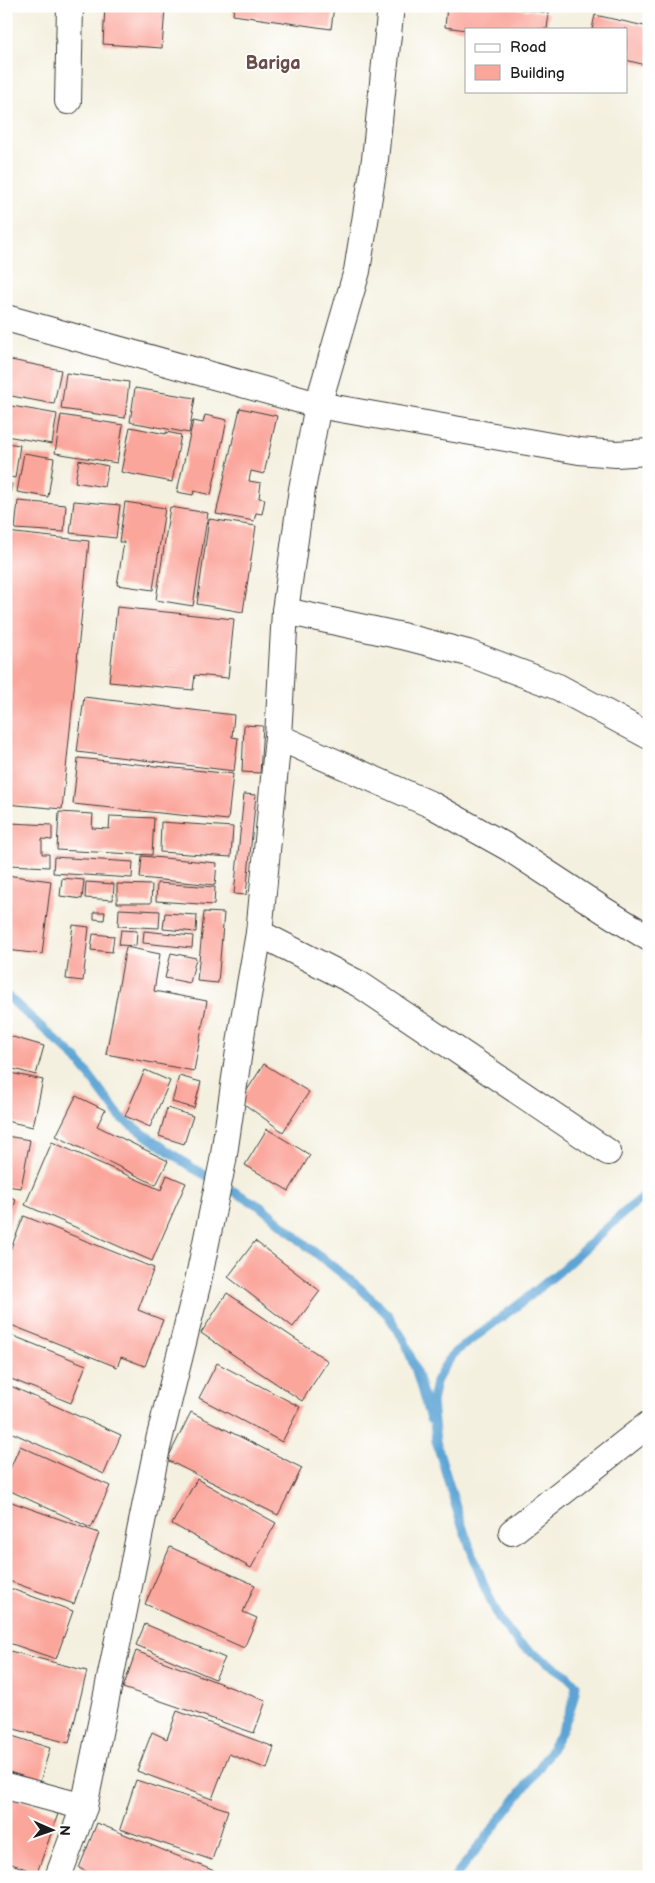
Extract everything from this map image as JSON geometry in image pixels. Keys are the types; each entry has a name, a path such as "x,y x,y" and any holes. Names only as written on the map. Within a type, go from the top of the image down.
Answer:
{"street":[{"path":"58,1877 84,1807 158,1448 197,1286 223,1161 242,1030 259,933 278,736 285,611 302,489 318,406 357,271 375,159 391,6"},
{"path":"68,101 70,7"},
{"path":"6,318 318,406 579,451 616,454 649,452"},
{"path":"285,611 468,652 558,687 649,736"},
{"path":"278,736 432,805 509,848 649,938"},
{"path":"259,933 359,984 608,1152"},
{"path":"512,1532 649,1424"},
{"path":"6,1786 84,1807"}],"building":[{"path":"105,6 165,9 162,48 103,44"},
{"path":"234,6 334,6 331,29 233,15"},
{"path":"447,6 499,6 549,13 547,28 465,28 465,30 445,27"},
{"path":"595,15 649,27 649,66 628,61 628,28 592,28"},
{"path":"6,359 61,370 54,404 6,395"},
{"path":"66,373 129,382 125,418 61,409"},
{"path":"135,388 195,398 189,433 130,422"},
{"path":"6,405 57,414 52,444 6,436"},
{"path":"240,408 277,416 264,474 251,471 249,481 261,483 259,498 265,499 262,514 256,513 254,521 216,514"},
{"path":"61,415 123,425 117,463 55,453"},
{"path":"205,415 227,420 211,495 194,491 193,495 177,492 193,421 203,423"},
{"path":"130,427 181,435 172,482 121,472"},
{"path":"6,443 20,445 15,478 6,476"},
{"path":"24,453 54,458 48,497 17,492"},
{"path":"79,460 108,466 104,487 75,482"},
{"path":"6,482 12,484 7,511 6,511"},
{"path":"18,501 66,505 64,532 15,529"},
{"path":"74,501 120,505 116,538 70,533"},
{"path":"125,502 165,508 153,590 117,585 124,542 119,542"},
{"path":"170,507 208,513 193,606 156,600"},
{"path":"209,519 256,526 243,612 197,604"},
{"path":"6,532 89,541 62,809 6,804"},
{"path":"117,607 234,619 228,678 195,675 193,690 109,682"},
{"path":"84,697 234,715 232,737 238,738 234,771 77,752"},
{"path":"244,725 263,726 260,773 242,772"},
{"path":"78,758 233,774 228,820 73,804"},
{"path":"244,794 256,795 246,895 234,894"},
{"path":"59,812 93,814 92,828 109,829 110,816 154,818 152,855 57,850"},
{"path":"161,822 233,827 231,857 160,852"},
{"path":"10,823 52,825 52,840 42,839 42,854 49,854 49,867 9,865"},
{"path":"142,856 217,863 215,885 140,878"},
{"path":"54,857 133,862 132,878 53,873"},
{"path":"6,875 51,881 42,954 6,950"},
{"path":"62,878 84,880 82,899 60,896"},
{"path":"86,882 114,884 113,900 85,898"},
{"path":"157,883 215,887 214,905 156,901"},
{"path":"117,884 152,885 151,903 117,903"},
{"path":"119,909 160,911 159,928 118,926"},
{"path":"94,912 105,912 104,920 94,919"},
{"path":"204,912 224,913 218,983 197,981"},
{"path":"165,913 197,915 196,932 163,929"},
{"path":"73,925 89,927 83,981 66,979"},
{"path":"121,930 137,931 136,946 119,945"},
{"path":"144,931 193,936 192,948 143,943"},
{"path":"93,934 114,936 112,952 91,950"},
{"path":"126,947 160,954 154,991 207,1001 194,1071 106,1054"},
{"path":"171,953 196,958 190,983 165,978"},
{"path":"6,1035 44,1046 36,1075 6,1067"},
{"path":"264,1064 309,1092 283,1132 240,1101"},
{"path":"145,1070 170,1081 150,1127 125,1116"},
{"path":"6,1072 43,1080 33,1127 6,1121"},
{"path":"179,1076 201,1082 194,1108 172,1102"},
{"path":"76,1096 105,1110 97,1126 168,1161 156,1185 56,1136"},
{"path":"167,1108 193,1116 184,1144 159,1136"},
{"path":"267,1129 310,1155 289,1191 245,1165"},
{"path":"6,1136 30,1140 21,1188 6,1186"},
{"path":"52,1142 161,1190 167,1175 186,1183 152,1261 25,1205"},
{"path":"6,1196 16,1199 7,1233 6,1233"},
{"path":"24,1216 154,1268 138,1310 163,1320 145,1366 121,1357 117,1367 6,1323 6,1260"},
{"path":"255,1241 320,1291 293,1327 228,1277"},
{"path":"227,1293 328,1361 302,1401 201,1333"},
{"path":"6,1333 86,1365 71,1403 6,1377"},
{"path":"217,1363 300,1407 282,1442 199,1398"},
{"path":"6,1384 121,1435 104,1474 6,1430"},
{"path":"191,1412 302,1468 278,1515 167,1460"},
{"path":"20,1446 110,1486 91,1528 6,1489 6,1478"},
{"path":"197,1479 276,1523 251,1568 172,1524"},
{"path":"6,1500 99,1533 74,1604 6,1580"},
{"path":"170,1547 255,1585 243,1612 257,1618 244,1648 145,1604"},
{"path":"6,1587 73,1611 56,1659 6,1642"},
{"path":"145,1624 225,1658 215,1679 136,1645"},
{"path":"6,1650 87,1671 69,1743 6,1727"},
{"path":"136,1651 266,1701 254,1733 123,1688"},
{"path":"177,1711 274,1747 267,1769 229,1754 212,1799 137,1771 152,1732 167,1739"},
{"path":"6,1734 50,1748 40,1782 6,1771"},
{"path":"136,1780 228,1810 212,1860 120,1829"},
{"path":"6,1795 58,1814 37,1873 6,1862"},
{"path":"97,1823 229,1877 92,1877 93,1875 79,1868"}],"waterway":[{"path":"6,995 77,1059 121,1118 191,1167 263,1208 359,1287 388,1315 405,1342 416,1371 430,1419"},
{"path":"455,1877 550,1752 567,1719 576,1685 565,1674 518,1643 500,1620 485,1588 459,1517 436,1441 432,1402 436,1382 455,1352 560,1271 629,1208 649,1193"}],"district":[{"name":"Bariga","path":"273,63"}]}
